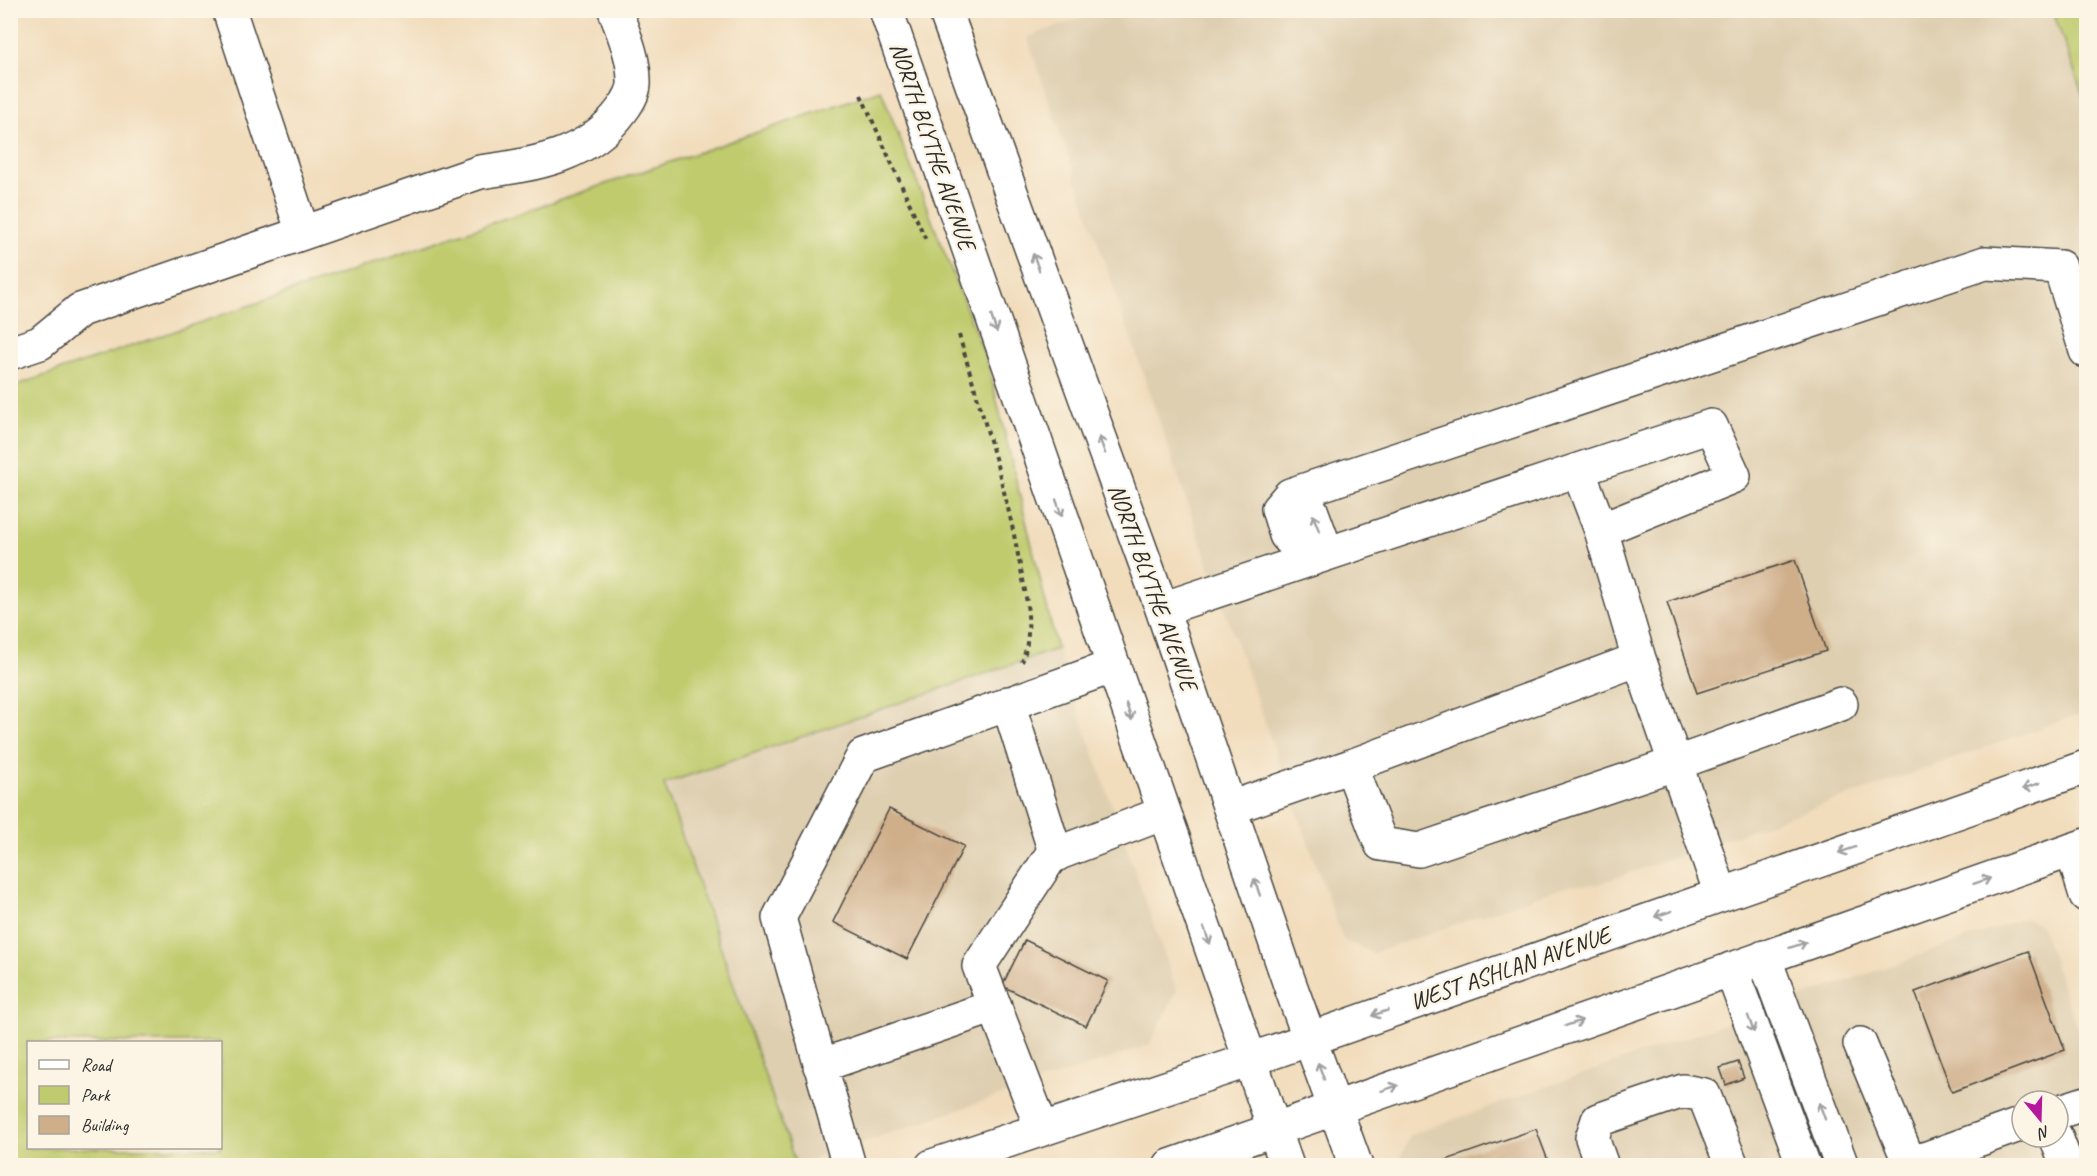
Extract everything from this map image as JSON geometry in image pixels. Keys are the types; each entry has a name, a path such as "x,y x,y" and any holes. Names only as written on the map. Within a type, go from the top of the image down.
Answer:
{"street":[{"path":"229,10 303,233"},
{"path":"10,353 40,343 80,310 480,172 521,166 564,154 587,144 610,127 627,104 635,84 632,58 615,10"},
{"name":"NORTH BLYTHE AVENUE","path":"885,10 1287,1166"},
{"name":"NORTH BLYTHE AVENUE","path":"945,10 1162,609 1309,1038 1356,1166"},
{"path":"1309,560 1286,535 1278,509 1290,495 1985,263 2060,267 2086,351"},
{"path":"1162,609 1711,426 1734,476 1601,530"},
{"path":"1578,470 1601,530 1639,659 1721,894"},
{"path":"1230,808 1351,766 1639,659"},
{"path":"849,1166 779,918 863,756 1114,666"},
{"path":"1008,703 1056,855"},
{"path":"1351,766 1381,844 1419,850 1677,764 1841,705"},
{"name":"WEST ASHLAN AVENUE","path":"932,1166 1250,1060 2086,767"},
{"path":"1042,1129 979,966 1051,856 1164,813"},
{"path":"1170,1166 1731,969 2082,841 2086,895"},
{"path":"1764,957 1842,1166"},
{"path":"1731,969 1804,1166"},
{"path":"820,1066 994,1006"},
{"path":"1860,1044 1908,1165 2010,1128"},
{"path":"1602,1166 1592,1138 1598,1120 1683,1091 1704,1095 1732,1166"},
{"path":"2070,1108 2086,1102"},
{"path":"2061,1149 2067,1166"}],"path":[{"path":"861,95 930,248"},
{"path":"956,326 1011,518 1027,604 1029,631 1027,649 1008,703"}],"shaded area":[{"path":"1103,10 2053,11 2086,104 2086,712 1598,884 1570,885 1373,953 1343,940 1210,569 1027,37"},
{"path":"1057,649 1177,991 1149,1045 796,1165 664,784"},
{"path":"2025,918 2041,925 2086,1054 2086,1165 1397,1166 1410,1135"}],"green space":[{"path":"2053,11 2086,11 2086,104"},
{"path":"881,90 988,364 1057,649 664,784 796,1165 11,1165 11,387"}],"building":[{"path":"1795,560 1826,651 1697,693 1667,602"},
{"path":"889,809 964,846 907,959 833,922"},
{"path":"1025,940 1108,981 1086,1026 1002,986"},
{"path":"2028,951 2065,1050 1952,1092 1915,992"},
{"path":"1738,1062 1744,1078 1726,1085 1720,1068"},
{"path":"1536,1129 1550,1166 1432,1166 1432,1165"}]}
